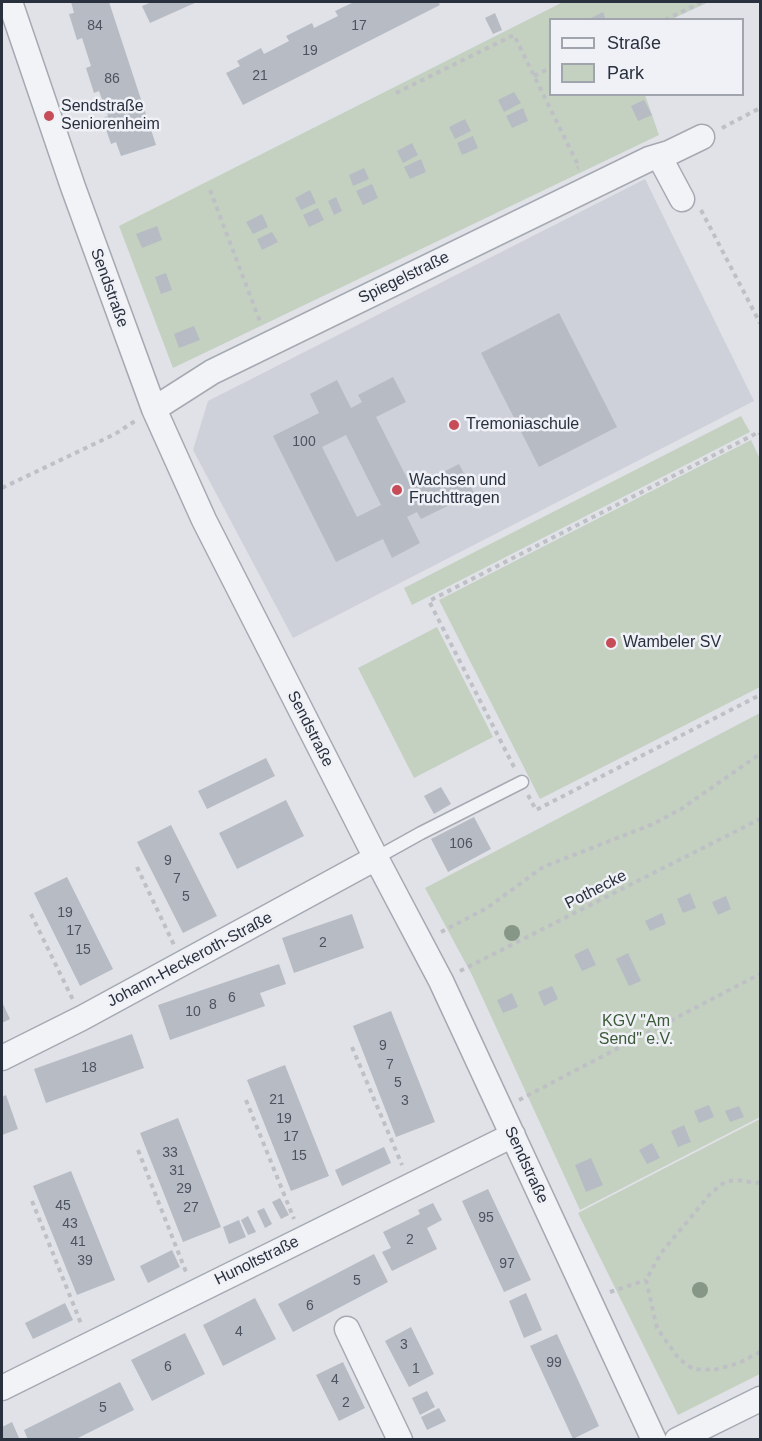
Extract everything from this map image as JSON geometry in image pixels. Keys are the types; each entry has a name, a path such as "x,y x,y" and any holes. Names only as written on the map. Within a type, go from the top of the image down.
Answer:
{"street":[{"name":"Sendstraße","path":"10,2 73,187 153,409 204,520 441,981 654,1440"},
{"name":"Spiegelstraße","path":"153,409 212,372 265,334 702,137"},
{"path":"659,156 682,199"},
{"name":"Johann-Heckeroth-Straße","path":"2,1058 183,964 376,858"},
{"name":"Hunoltstraße","path":"2,1388 513,1135"},
{"path":"347,1329 400,1440"},
{"path":"677,1440 760,1399"}],"lane":[{"path":"376,858 522,782"}],"path":[{"path":"669,18 702,2"},
{"path":"396,93 514,35 579,167 568,172"},
{"path":"534,76 549,68"},
{"path":"702,137 760,108"},
{"path":"210,190 265,334"},
{"path":"682,199 690,195 695,198 760,323"},
{"path":"265,334 272,318"},
{"path":"2,488 115,434 153,409"},
{"path":"760,434 759,432 429,601 536,810 760,696"},
{"path":"422,942 487,908 543,867 653,824 681,809 760,754"},
{"name":"Pothecke","path":"441,981 760,819"},
{"path":"137,867 183,964"},
{"path":"32,914 81,1018"},
{"path":"500,1108 760,974"},
{"path":"352,1047 411,1184"},
{"path":"246,1100 302,1239"},
{"path":"138,1150 194,1292"},
{"path":"760,1183 748,1180 725,1182 711,1193 661,1253 646,1280 657,1328 679,1359 693,1369 714,1370 739,1363 760,1352"},
{"path":"32,1201 89,1344"},
{"path":"590,1302 615,1288 646,1280"}],"shaded area":[{"name":"Tremoniaschule","path":"645,179 754,401 293,638 193,450 208,401"}],"green space":[{"path":"563,2 709,2 674,18 549,18 549,96 645,96 659,135 173,368 119,226"},
{"path":"741,416 750,432 412,605 404,588"},
{"name":"Wambeler SV","path":"751,440 760,459 760,687 540,799 439,600"},
{"path":"437,627 493,737 414,778 358,668"},
{"name":"KGV \"Am Send\" e.V.","path":"760,713 760,1117 580,1210 472,975 425,888"},
{"path":"760,1119 760,1374 678,1415 578,1213"}],"building":[{"path":"71,2 109,2 156,145 121,156 116,142 111,144 102,118 108,116 99,91 94,93 86,68 91,66 82,38 77,40 69,14 74,13"},
{"path":"152,2 197,2 150,23 142,6"},
{"path":"354,2 438,2 440,5 243,105 226,73 240,66 237,61 261,48 264,54 289,41 286,36 312,23 314,28 338,16 335,11"},
{"path":"603,12 605,18 591,18"},
{"path":"495,13 502,30 493,34 485,18"},
{"path":"514,92 521,103 504,112 498,100"},
{"path":"644,100 652,115 638,121 631,106"},
{"path":"523,108 528,121 512,128 506,116"},
{"path":"465,119 471,131 455,139 449,127"},
{"path":"473,136 478,148 462,155 457,143"},
{"path":"412,143 418,155 403,163 397,151"},
{"path":"421,159 426,172 410,179 404,167"},
{"path":"364,168 369,179 353,186 349,175"},
{"path":"372,184 378,198 363,205 356,191"},
{"path":"310,190 316,203 301,210 295,198"},
{"path":"336,197 342,211 334,215 328,201"},
{"path":"318,208 324,220 309,227 303,215"},
{"path":"262,214 268,227 253,234 246,222"},
{"path":"157,226 162,240 142,248 136,234"},
{"path":"272,232 278,242 262,250 257,239"},
{"path":"166,273 172,290 161,294 155,277"},
{"path":"559,313 617,427 539,467 481,353"},
{"path":"194,326 200,340 179,348 174,334"},
{"path":"393,377 406,402 376,417 412,488 459,464 474,493 421,519 417,512 407,517 420,543 392,558 383,539 336,562 273,436 319,413 310,394 337,380 351,408 362,402 358,395","holes":["346,435 381,505 357,517 322,447"]},
{"path":"266,758 275,776 207,809 198,791"},
{"path":"441,787 451,804 434,814 424,796"},
{"path":"286,800 304,836 237,869 219,833"},
{"path":"474,817 491,849 448,872 431,839"},
{"path":"171,825 217,916 183,933 137,842"},
{"path":"67,877 113,969 80,986 34,893"},
{"path":"690,893 696,908 683,913 677,899"},
{"path":"726,896 731,909 718,915 712,902"},
{"path":"662,913 666,924 650,931 645,921"},
{"path":"352,914 364,948 294,973 282,938"},
{"path":"588,948 596,965 582,971 574,955"},
{"path":"628,953 641,981 629,986 616,959"},
{"path":"279,964 286,984 260,993 265,1006 170,1040 158,1005"},
{"path":"552,986 558,999 544,1006 538,992"},
{"path":"512,993 518,1007 503,1013 497,1000"},
{"path":"2,1002 10,1019 2,1023"},
{"path":"391,1011 435,1122 396,1137 353,1026"},
{"path":"132,1034 144,1068 46,1103 34,1069"},
{"path":"285,1065 329,1176 291,1191 247,1080"},
{"path":"6,1095 18,1129 2,1135 2,1097"},
{"path":"709,1105 714,1117 699,1123 694,1111"},
{"path":"739,1106 744,1117 730,1122 725,1111"},
{"path":"178,1118 221,1227 183,1242 140,1133"},
{"path":"684,1125 691,1142 678,1147 671,1131"},
{"path":"652,1143 660,1158 647,1164 639,1150"},
{"path":"384,1147 391,1163 342,1186 335,1170"},
{"path":"591,1158 603,1185 586,1192 575,1165"},
{"path":"71,1171 115,1280 77,1295 33,1186"},
{"path":"488,1189 531,1280 504,1292 462,1201"},
{"path":"280,1198 289,1215 281,1219 272,1202"},
{"path":"433,1203 442,1220 427,1228 437,1249 392,1271 382,1252 391,1248 383,1232 420,1214 418,1210"},
{"path":"264,1208 272,1224 265,1228 257,1211"},
{"path":"248,1216 256,1232 248,1235 241,1220"},
{"path":"239,1220 246,1237 229,1244 223,1227"},
{"path":"172,1250 180,1267 148,1283 140,1266"},
{"path":"374,1254 388,1282 293,1332 278,1304"},
{"path":"526,1293 542,1330 524,1338 509,1301"},
{"path":"255,1298 276,1339 223,1366 203,1325"},
{"path":"65,1303 73,1320 33,1339 25,1323"},
{"path":"411,1327 434,1374 409,1387 385,1341"},
{"path":"185,1333 205,1374 152,1401 131,1360"},
{"path":"557,1334 599,1426 573,1439 530,1346"},
{"path":"343,1362 365,1408 339,1421 316,1375"},
{"path":"120,1382 134,1410 74,1440 28,1440 24,1430"},
{"path":"427,1391 435,1407 420,1415 412,1398"},
{"path":"439,1408 446,1421 427,1430 421,1417"},
{"path":"12,1422 20,1440 2,1440 2,1427"}],"place":[{"name":"Sendstraße Seniorenheim","path":"49,116"},
{"name":"Tremoniaschule","path":"454,425"},
{"name":"Wachsen und Fruchttragen","path":"397,490"},
{"name":"Wambeler SV","path":"611,643"}]}
